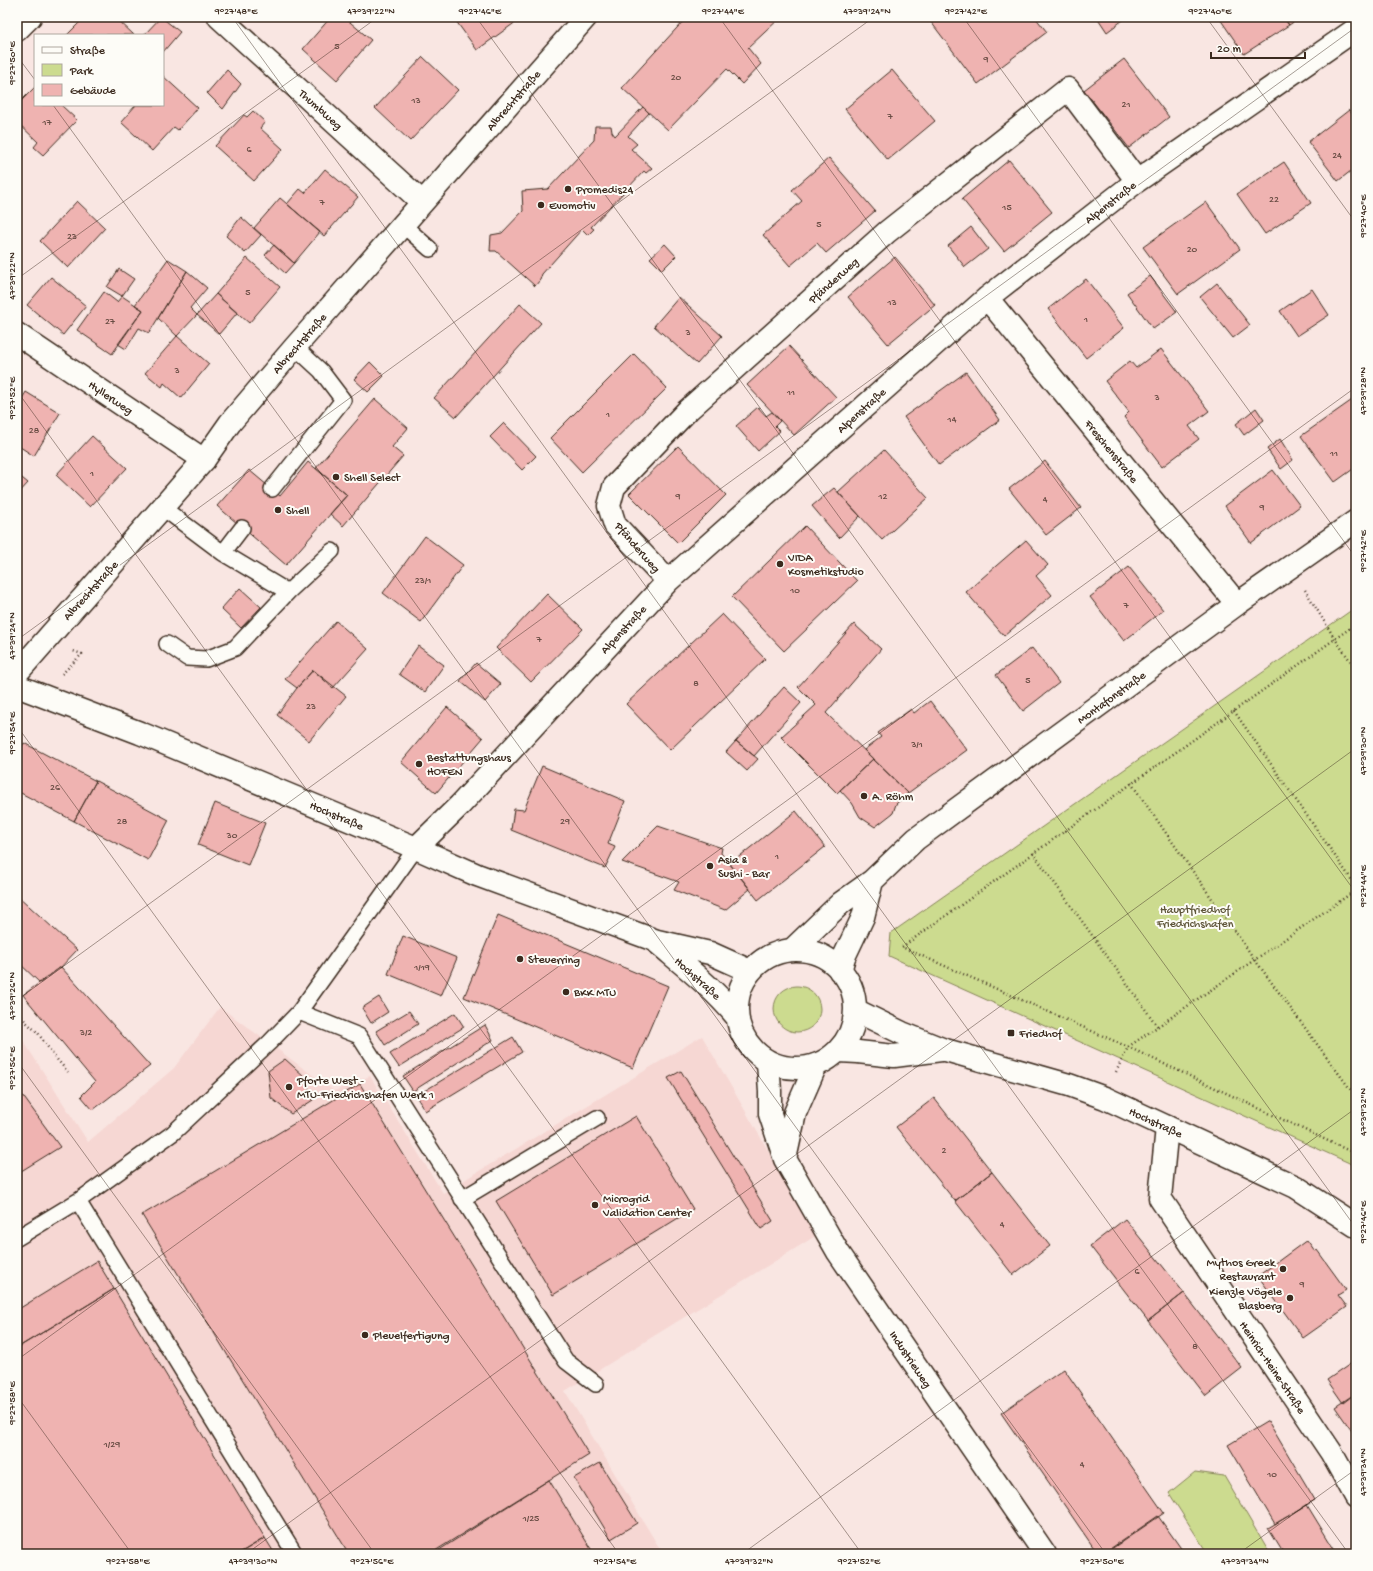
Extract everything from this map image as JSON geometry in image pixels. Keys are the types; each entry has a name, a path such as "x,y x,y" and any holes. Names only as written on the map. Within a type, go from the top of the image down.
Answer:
{"street":[{"path":"17,30 30,17"},
{"name":"Thumbweg","path":"219,17 422,202"},
{"name":"Albrechtstraße","path":"17,673 163,508 204,460 230,424 296,347 586,17"},
{"name":"Alpenstraße","path":"416,848 465,799 668,581 987,298 1137,181 1356,29"},
{"name":"Pfänderweg","path":"668,581 616,525 609,506 614,487 688,410 887,232 1068,88 1137,181"},
{"name":"Freschenstraße","path":"987,298 1237,604"},
{"name":"Hyllerweg","path":"17,334 204,460"},
{"name":"Montafonstraße","path":"792,949 841,903 872,881 916,839 1237,604 1356,521"},
{"name":"Hochstraße","path":"17,686 140,733 477,875 657,942 710,953 750,971"},
{"path":"840,970 844,958 864,917 872,881"},
{"name":"Hochstraße","path":"657,942 702,980 737,1017"},
{"path":"792,949 814,952 834,963 840,970 847,978 855,1001 855,1018 852,1029 839,1052 816,1065 784,1068 768,1062 746,1042 737,1017 739,992 750,971 770,955 792,949"},
{"name":"Hochstraße","path":"855,1010 902,1034 942,1050 1069,1085 1105,1098 1296,1187 1356,1226"},
{"name":"Hochstraße","path":"839,1052 858,1052 894,1056 942,1050"},
{"name":"Industrieweg","path":"768,1062 770,1114 785,1159 838,1252 1045,1554"},
{"path":"785,1159 796,1113 816,1065"},
{"name":"Heinrich-Heine-Straße","path":"1167,1127 1160,1198 1331,1452 1356,1497"}],"lane":[{"path":"403,225 430,249"},
{"path":"272,490 342,400 321,371 296,347"},
{"path":"163,508 222,553 288,592"},
{"path":"222,553 242,528"},
{"path":"167,644 187,658 206,659 236,648 288,592 332,551"},
{"path":"17,1238 78,1201 173,1133 270,1042 299,1012 416,848"},
{"path":"299,1012 359,1036 566,1362 596,1384"},
{"path":"462,1199 597,1118"},
{"path":"78,1201 295,1554"}],"path":[{"path":"1302,586 1335,639 1356,668"},
{"path":"1356,624 902,947 1128,1047 1356,1154"},
{"path":"1234,711 1356,886"},
{"path":"1131,783 1255,960 1356,1097"},
{"path":"1033,853 1158,1027"},
{"path":"1105,1098 1128,1047 1356,890"},
{"path":"17,1010 68,1072"}],"shaded area":[{"path":"220,1007 334,1091 370,1076 443,1193 702,1036 817,1235 565,1391 663,1554 17,1554 17,1031 88,1142 174,1068"}],"green space":[{"name":"Hauptfriedhof Friedrichshafen","path":"1356,607 1356,1166 889,956 891,933"},
{"path":"802,986 806,987 816,996 819,1000 819,1018 810,1028 802,1032 792,1032 784,1028 775,1018 774,1004 778,996 788,987"},
{"path":"1195,1472 1224,1476 1270,1554 1208,1554 1169,1493"}],"building":[{"path":"85,17 106,17 108,19 115,17 133,34 68,34"},
{"path":"161,17 180,32 164,51 164,34 145,34"},
{"path":"331,17 344,17 371,40 337,80 303,49"},
{"path":"453,17 518,17 520,19 477,50"},
{"path":"687,17 781,17 748,48 761,64 742,84 727,69 668,130 622,88"},
{"path":"937,17 1035,17 1047,32 978,84 931,22"},
{"path":"1097,17 1127,17 1107,32"},
{"path":"1223,17 1283,17 1289,25 1244,54 1220,19"},
{"path":"1283,17 1301,17 1289,25"},
{"path":"423,57 458,90 410,141 375,108"},
{"path":"1124,59 1169,117 1129,148 1084,90"},
{"path":"227,70 241,84 223,109 207,93"},
{"path":"892,70 935,121 888,160 845,109"},
{"path":"164,77 198,108 178,130 174,127 152,151 121,122 135,106 164,106"},
{"path":"34,88 34,106 62,106 77,120 43,155 34,147 38,142 17,122 17,105"},
{"path":"643,107 649,113 628,136 637,144 631,149 652,168 646,173 644,171 591,227 594,229 588,235 582,229 542,274 540,280 535,286 496,251 490,251 491,235 502,233 523,211 522,191 548,189 594,140 595,126 611,126 612,132 615,136"},
{"path":"1349,110 1356,119 1356,167 1338,181 1308,142"},
{"path":"253,111 265,122 260,128 283,149 254,181 215,146 244,115 247,117"},
{"path":"829,158 875,211 826,253 817,243 790,266 763,235 802,201 792,190"},
{"path":"1009,160 1052,212 1004,251 962,199"},
{"path":"1284,162 1311,203 1265,234 1237,194"},
{"path":"325,169 358,197 324,236 287,204 300,189 305,193"},
{"path":"280,198 320,232 294,263 254,228"},
{"path":"77,201 105,228 68,268 40,241"},
{"path":"1206,202 1240,249 1178,294 1143,247"},
{"path":"241,217 261,235 245,253 226,236"},
{"path":"971,227 988,249 965,267 948,246"},
{"path":"665,244 676,256 662,270 650,258"},
{"path":"274,245 294,263 285,273 265,255"},
{"path":"895,257 935,305 888,344 848,297"},
{"path":"247,258 280,287 249,323 216,294"},
{"path":"168,259 187,271 149,333 139,328 126,349 118,344 143,310 135,305"},
{"path":"119,269 134,279 122,296 107,287"},
{"path":"187,271 207,288 190,308 197,315 177,336 158,318"},
{"path":"1150,276 1177,312 1153,329 1127,293"},
{"path":"51,277 86,306 63,335 27,305"},
{"path":"1086,279 1124,328 1086,358 1048,309"},
{"path":"1217,283 1250,325 1233,338 1200,297"},
{"path":"1312,289 1329,315 1297,336 1280,311"},
{"path":"104,292 117,302 122,296 143,310 112,354 77,330"},
{"path":"216,294 237,313 219,334 197,315"},
{"path":"679,297 722,336 697,364 654,326"},
{"path":"520,304 541,323 456,417 434,398"},
{"path":"177,336 209,364 181,398 164,383 162,387 145,373"},
{"path":"789,346 836,397 794,435 747,385"},
{"path":"1161,349 1209,411 1189,426 1199,439 1162,467 1124,417 1129,412 1105,381 1130,361 1136,368"},
{"path":"634,354 667,388 582,472 550,438"},
{"path":"370,362 384,376 368,392 354,379"},
{"path":"966,372 1000,420 939,465 904,417"},
{"path":"26,392 60,413 34,456 17,445 17,407"},
{"path":"1355,398 1356,467 1335,482 1301,436"},
{"path":"375,399 408,428 392,447 403,456 343,526 330,514 347,495 316,468"},
{"path":"758,407 766,416 772,412 780,421 775,426 780,431 758,451 736,426"},
{"path":"1256,408 1264,420 1244,435 1236,424"},
{"path":"504,423 536,456 522,470 490,437"},
{"path":"92,436 127,468 90,507 56,475"},
{"path":"1280,439 1293,460 1281,469 1267,449"},
{"path":"678,446 726,495 678,543 629,494"},
{"path":"884,450 928,498 882,540 838,492"},
{"path":"1045,461 1081,508 1046,535 1009,489"},
{"name":"Shell","path":"308,462 347,495 286,565 217,506 249,470 280,496"},
{"path":"1273,470 1300,506 1251,543 1225,506"},
{"path":"17,474 28,483 17,495"},
{"path":"834,488 860,516 839,538 812,506"},
{"path":"805,526 857,581 784,651 732,597"},
{"path":"425,536 463,565 421,622 383,593"},
{"path":"1026,540 1048,565 1036,576 1052,595 1004,636 966,592"},
{"path":"1129,567 1163,610 1124,641 1090,597"},
{"path":"240,588 261,607 241,628 221,609"},
{"path":"547,594 583,629 531,682 496,648"},
{"path":"722,614 765,659 670,750 626,704"},
{"path":"336,621 368,649 333,688 313,670 297,688 285,679"},
{"path":"854,624 881,649 826,713 873,759 837,793 781,737 816,705 798,687"},
{"path":"418,646 444,665 425,692 399,674"},
{"path":"1032,648 1059,683 1023,711 996,675"},
{"path":"476,663 501,684 485,702 460,681"},
{"path":"313,670 346,696 309,741 277,715 297,688"},
{"path":"784,687 801,703 754,756 736,741"},
{"path":"930,701 967,750 908,793 864,750 881,737 878,733 911,709 914,713"},
{"path":"447,707 483,738 436,793 401,762"},
{"path":"736,741 758,759 747,771 726,752"},
{"path":"24,743 96,781 74,821 17,791 17,747 21,748"},
{"path":"873,759 908,793 896,804 893,813 875,827 860,817 852,803 840,790"},
{"path":"542,766 625,801 608,844 615,847 605,868 511,830 514,809 524,810"},
{"path":"96,781 169,820 148,860 74,821"},
{"path":"215,803 265,823 248,865 198,845"},
{"path":"796,811 825,847 758,900 730,864"},
{"path":"658,826 722,848 721,853 750,889 725,910 674,890 679,882 622,862"},
{"path":"17,895 77,950 61,967 40,983 17,961"},
{"name":"BKK MTU","path":"498,915 668,986 633,1068 464,997"},
{"path":"403,936 457,958 441,996 388,974"},
{"path":"61,967 150,1066 93,1110 81,1096 95,1082 23,995"},
{"path":"379,997 388,1012 371,1023 362,1008"},
{"path":"409,1011 418,1024 385,1045 376,1031"},
{"path":"455,1013 464,1027 399,1067 390,1054"},
{"path":"485,1025 493,1040 413,1091 403,1076"},
{"path":"513,1037 522,1052 425,1111 416,1096"},
{"name":"Pforte West - MTU-Friedrichshafen Werk 1","path":"285,1059 304,1076 313,1100 291,1114 271,1098 268,1071"},
{"path":"681,1071 773,1221 761,1229 668,1078"},
{"name":"Pleuelfertigung","path":"360,1084 589,1455 430,1554 349,1554 142,1215"},
{"path":"17,1088 60,1147 18,1173 17,1171"},
{"path":"934,1098 992,1172 955,1201 896,1127"},
{"name":"Microgrid Validation Center","path":"636,1116 693,1209 553,1295 496,1201"},
{"path":"992,1172 1050,1246 1013,1275 955,1201"},
{"path":"1125,1219 1184,1293 1148,1321 1090,1246"},
{"path":"1307,1240 1315,1251 1317,1250 1346,1290 1338,1295 1347,1307 1303,1338 1258,1276"},
{"path":"97,1261 114,1289 17,1348 17,1310"},
{"path":"114,1289 265,1538 238,1554 17,1554 17,1348"},
{"path":"1184,1293 1242,1368 1206,1396 1148,1321"},
{"path":"1356,1360 1356,1393 1343,1403 1327,1380"},
{"path":"1064,1369 1164,1513 1104,1554 1098,1554 1001,1413"},
{"path":"1356,1393 1356,1437 1335,1407"},
{"path":"1268,1421 1315,1500 1275,1524 1228,1445"},
{"path":"600,1463 637,1523 611,1539 574,1478"},
{"path":"549,1480 594,1554 433,1554"},
{"path":"1307,1505 1337,1554 1284,1554 1268,1528"},
{"path":"1158,1516 1185,1554 1109,1554 1107,1551"},
{"path":"265,1538 275,1554 238,1554"}],"place":[{"name":"Promedis24","path":"568,189"},
{"name":"Evomotiv","path":"541,205"},
{"name":"Shell Select","path":"336,477"},
{"name":"Shell","path":"278,510"},
{"name":"VIDA Kosmetikstudio","path":"780,564"},
{"name":"Bestattungshaus HOFEN","path":"419,764"},
{"name":"A. Röhm","path":"864,796"},
{"name":"Asia & Sushi - Bar","path":"710,866"},
{"name":"Steuerring","path":"520,959"},
{"name":"BKK MTU","path":"566,992"},
{"name":"Friedhof","path":"1011,1033"},
{"name":"Pforte West - MTU-Friedrichshafen Werk 1","path":"289,1087"},
{"name":"Microgrid Validation Center","path":"595,1205"},
{"name":"Mythos Greek Restaurant","path":"1283,1269"},
{"name":"Kienzle Vögele Blasberg","path":"1290,1298"},
{"name":"Pleuelfertigung","path":"365,1335"}]}
